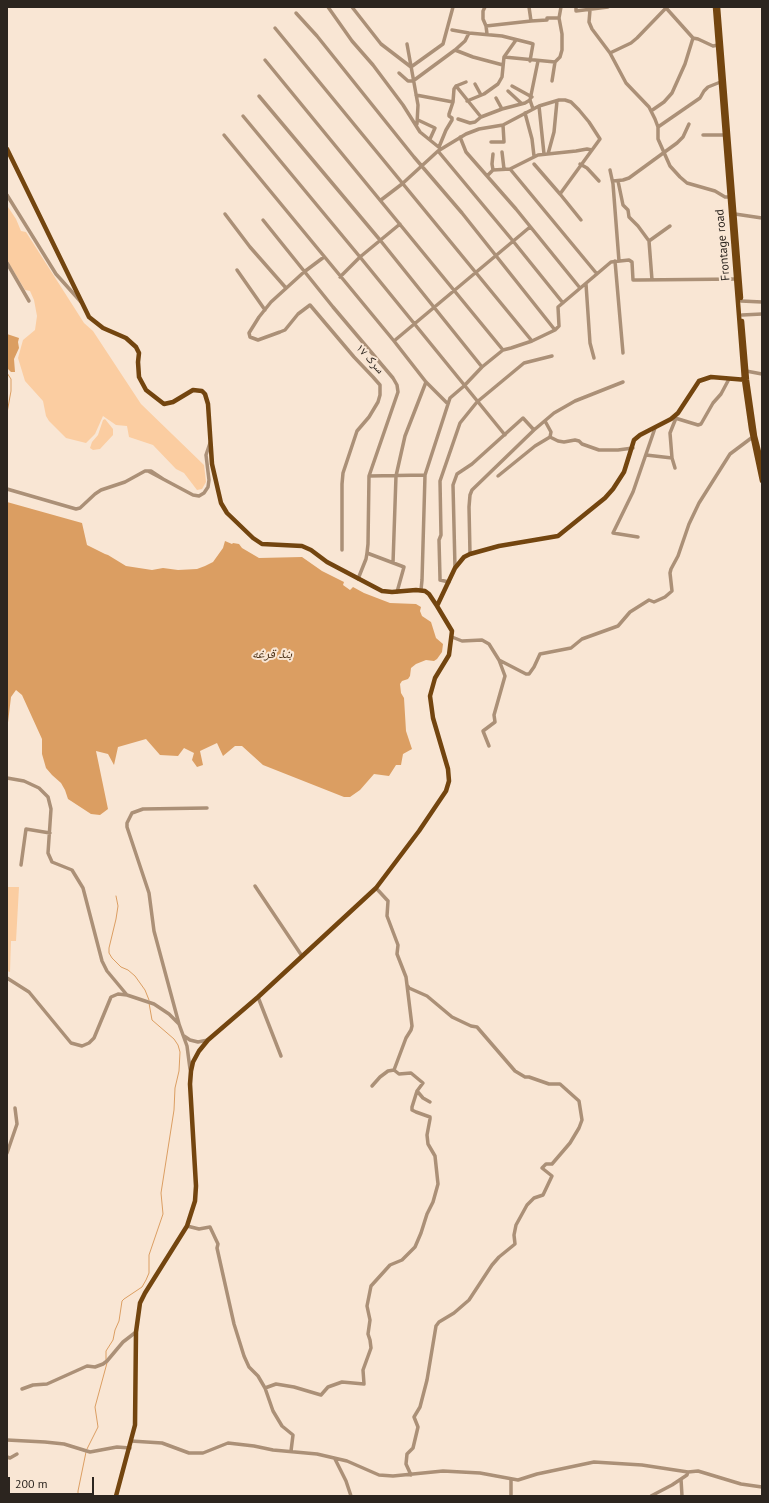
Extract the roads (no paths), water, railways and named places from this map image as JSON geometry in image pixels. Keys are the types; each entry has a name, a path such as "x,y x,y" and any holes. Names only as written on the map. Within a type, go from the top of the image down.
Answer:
{"main road":[{"name":"Frontage road","path":"715,7 722,81 729,197 738,279 746,380 762,481"},
{"path":"438,606 455,568 464,557 498,546 558,536 605,498 624,472 633,448 634,440 640,435 671,419 678,413 699,381 711,377 746,380 741,301 738,279 735,214 722,81 718,7"},
{"path":"7,149 89,317 111,332 126,338 136,347 139,354 138,370 146,390 160,402 168,404 193,390 202,391 205,394 208,404 212,464 221,503 227,513 253,538 262,544 302,546 315,553 322,560 382,591 397,592 421,590 429,594 450,626 452,637 448,655 435,678 430,696 432,718 448,769 448,786 443,796 419,831 376,888 258,997 208,1040 196,1057 191,1071 190,1084 196,1186 194,1207 187,1226 142,1298 138,1309 136,1332 136,1415 130,1448 116,1496"},
{"path":"754,437 762,464"}],"street":[{"path":"328,7 352,41 374,65 420,132 440,149 563,303"},
{"path":"352,7 381,44 411,67"},
{"path":"411,67 443,44 453,7"},
{"path":"485,7 483,11 483,19 487,34"},
{"path":"530,7 531,21"},
{"path":"552,81 555,62 560,57 562,50 562,34 559,18 561,7"},
{"path":"576,7 576,11 608,7"},
{"path":"610,52 631,43 665,9 667,9 693,38 713,46 718,45"},
{"path":"590,10 589,22 592,29 610,52 626,83 638,94 651,112 658,127 658,139 670,166 687,183 715,191 725,197 729,197"},
{"path":"296,13 317,36 496,255 555,330"},
{"path":"486,26 547,20 547,18 559,18"},
{"path":"275,28 532,341"},
{"path":"452,30 502,36 533,44 530,61"},
{"path":"399,73 408,81 413,81 455,50 465,41 469,33"},
{"path":"651,112 664,102 672,93 685,64 693,38"},
{"path":"467,101 481,95 498,84 502,77 504,57 516,40"},
{"path":"408,44 416,95 417,126"},
{"path":"455,50 473,57 503,65"},
{"path":"504,57 530,61 555,62"},
{"path":"265,60 503,350"},
{"path":"533,109 531,98 538,61"},
{"path":"658,127 700,98 708,87 722,81"},
{"path":"440,149 446,130 452,120 449,114 453,102 454,89 456,86 466,82"},
{"path":"475,84 481,95"},
{"path":"456,86 481,117"},
{"path":"512,86 531,98"},
{"path":"508,91 521,103"},
{"path":"416,95 453,102"},
{"path":"259,96 380,240 482,366"},
{"path":"496,98 502,109"},
{"path":"458,119 470,123 474,122 481,117 502,109 525,103 531,98"},
{"path":"380,200 402,184 440,149 460,137 479,129 503,125 539,106 565,100 571,102 590,122 600,139 580,164 560,194"},
{"path":"546,154 554,132 557,101"},
{"path":"539,106 546,154"},
{"path":"526,113 534,156"},
{"path":"243,116 505,435"},
{"path":"418,120 435,128 430,139"},
{"path":"613,181 629,178 664,152 683,137 689,124"},
{"path":"490,142 504,142 503,125"},
{"path":"224,135 426,382 448,404"},
{"path":"703,135 725,135"},
{"path":"460,137 466,152 505,196 580,288"},
{"path":"487,176 493,170 510,169 534,156 587,149 592,150"},
{"path":"502,152 504,169"},
{"path":"493,154 493,170"},
{"path":"534,164 581,220"},
{"path":"580,164 587,168 599,181"},
{"path":"510,169 597,274"},
{"path":"610,170 613,181 623,353"},
{"path":"618,181 623,205 628,210 629,217 649,240 652,280"},
{"path":"7,195 56,274 82,303"},
{"path":"225,214 250,247 286,288"},
{"path":"735,214 762,218"},
{"path":"263,220 304,272 393,378 397,385 398,392 369,476 368,544 366,559 358,579"},
{"path":"340,276 360,257 400,224"},
{"path":"649,240 670,226"},
{"path":"394,341 454,289 530,227"},
{"path":"237,270 265,310 286,288 324,257"},
{"path":"421,590 425,476 450,398 464,386 482,366 503,350 532,341 555,330 559,326 558,307 612,262 629,260 632,262 634,280 738,279"},
{"path":"7,264 29,301"},
{"path":"586,284 590,342 594,358"},
{"path":"741,301 762,302"},
{"name":"سرک ۱۷","path":"265,310 249,333 250,337 258,340 286,330 298,314 310,305 380,385 378,402 369,418 357,431 343,473 342,550"},
{"path":"742,315 762,314"},
{"path":"449,582 440,580 440,482 460,423 477,402 524,363 552,356"},
{"path":"746,370 762,374"},
{"path":"675,418 698,425 701,424 729,379"},
{"path":"393,563 396,476 405,436 426,382"},
{"path":"470,554 469,507 472,490 534,430 554,413 575,401 623,382"},
{"path":"675,468 672,458 670,433 678,413"},
{"path":"455,568 453,485 457,474 472,464 523,418 534,430"},
{"path":"545,421 551,432 550,437"},
{"path":"638,536 614,533 633,492 655,428"},
{"path":"550,437 564,442 575,440 579,441 582,444 599,450 633,448"},
{"path":"498,476 535,446 550,437"},
{"path":"498,660 526,674 529,674 540,654 571,648 582,639 618,626 630,612 649,600 654,602 665,597 672,591 671,569 678,556 699,503 730,454 754,437"},
{"path":"7,489 76,509 80,508 101,490 125,482 148,471 193,495 199,496 204,493 208,487 209,480 206,455 211,442"},
{"path":"646,455 672,458"},
{"path":"369,476 425,476"},
{"path":"367,553 404,567 397,592"},
{"path":"452,637 462,641 482,640 489,644 505,676 494,715 495,722 483,731 489,746"},
{"path":"7,778 24,781 39,788 48,797 51,809 48,853 52,862 72,870 83,888 102,960 107,971 127,995"},
{"path":"191,1071 187,1046 181,1032 154,931 149,893 127,823 132,813 143,809 207,808"},
{"path":"21,865 26,829 50,833"},
{"path":"255,886 302,956"},
{"path":"376,888 388,901 387,916 398,945 397,954 406,977 412,1026 394,1070"},
{"path":"7,978 29,992 71,1043 82,1046 89,1044 94,1038 112,997 118,994 127,995 154,1004 170,1014 179,1024"},
{"path":"407,985 409,988 427,996 452,1017 477,1028 515,1071 525,1078 529,1077 549,1084 560,1084 579,1101 582,1120 570,1143 552,1164 546,1164 542,1168 552,1176 543,1194 534,1198 527,1205 516,1225 514,1235 515,1244 504,1252 492,1265 470,1300 454,1313 439,1322 436,1326 427,1380 420,1407 414,1417 418,1427 412,1448 407,1454 406,1464 411,1474"},
{"path":"258,997 281,1056"},
{"path":"181,1032 190,1040 198,1042 208,1040"},
{"path":"265,1388 276,1384 294,1387 321,1395 328,1387 342,1382 364,1384 363,1370 371,1348 368,1334 370,1320 367,1306 371,1286 390,1265 402,1260 415,1247 433,1202 438,1184 435,1156 428,1144 427,1135 430,1117 412,1110 417,1092 423,1083 411,1073 399,1074 394,1070 388,1071 380,1076 372,1086"},
{"path":"417,1092 424,1099 430,1102"},
{"path":"7,1153 16,1124 15,1108"},
{"path":"187,1226 199,1229 210,1227 218,1244 234,1324 244,1356 249,1367 258,1376 265,1388 273,1411 282,1426 293,1435 291,1451"},
{"path":"22,1389 33,1385 47,1384 87,1366 94,1367 102,1364 107,1361 123,1342 136,1332"},
{"path":"7,1440 58,1443 90,1452 117,1447 130,1448"},
{"path":"131,1441 162,1443 189,1453 203,1453 228,1444 317,1454 347,1461 379,1474 393,1476 443,1471 480,1473 518,1480 537,1474 594,1462 642,1465 688,1472 698,1471 741,1484 762,1488"},
{"path":"7,1457 10,1458 17,1454"},
{"path":"336,1459 346,1480 351,1496"},
{"path":"651,1496 672,1485 687,1475 688,1472"},
{"path":"511,1479 511,1496"},
{"path":"681,1479 682,1496"}],"water":[{"path":"7,334 19,338 19,348 14,359 15,372 11,372 7,368"},
{"name":"بندٔ قرغه","path":"7,502 82,523 87,545 126,566 152,570 163,568 178,570 197,569 213,562 223,548 225,541 232,544 239,544 242,548 259,558 302,557 322,571 344,582 343,585 350,590 353,587 390,603 416,604 421,607 420,611 422,616 431,622 436,638 443,644 442,652 437,659 434,661 426,660 416,664 411,668 408,679 402,681 400,684 401,693 404,698 406,731 412,749 403,754 401,765 396,765 389,776 374,774 360,790 350,797 344,797 263,765 242,746 235,746 223,756 217,743 200,751 203,765 197,767 192,760 194,753 184,748 178,756 160,755 146,739 118,747 114,765 108,754 96,751 108,809 100,815 91,814 68,799 61,783 46,768 42,754 42,739 22,695 16,690 11,697 7,731"}],"waterway":[{"path":"7,373 11,379 11,391 7,413"},
{"path":"116,896 118,906 109,953 121,967 128,970 135,976 145,990 149,1000"},
{"path":"106,1360 106,1351 113,1340 119,1321 122,1301 142,1287 149,1273 149,1255 163,1214 161,1193 174,1110 175,1088 179,1071 180,1052 174,1039 152,1020 149,1003"},
{"path":"87,1449 98,1427 95,1407 107,1363"},
{"path":"78,1496 86,1452"}]}
